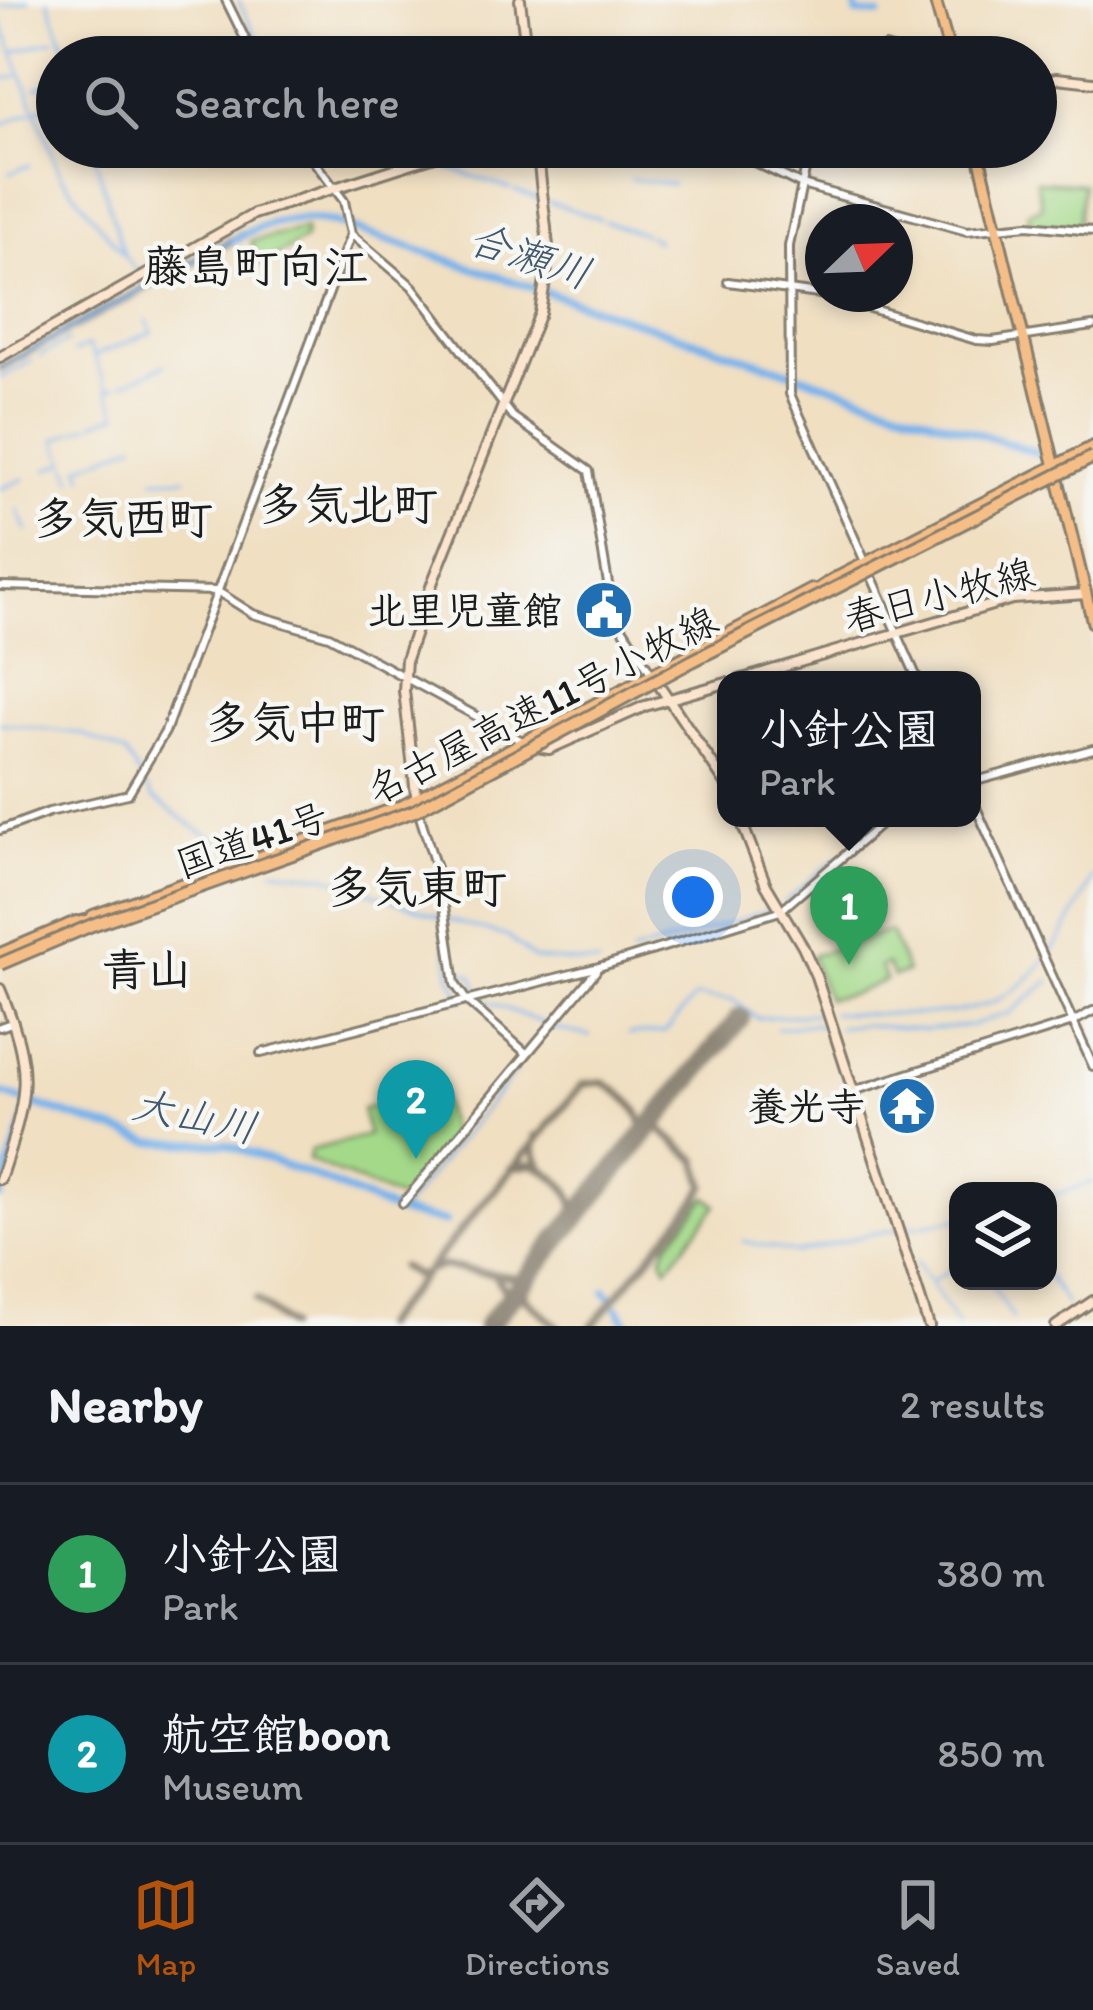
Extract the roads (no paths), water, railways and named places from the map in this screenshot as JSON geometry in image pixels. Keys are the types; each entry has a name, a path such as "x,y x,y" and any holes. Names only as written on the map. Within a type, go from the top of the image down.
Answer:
{"highway":[{"name":"国道41号","path":"654,677 1093,454"},
{"name":"名古屋高速11号小牧線","path":"0,960 433,802 1093,454"},
{"name":"名古屋高速11号小牧線","path":"0,960 105,914 331,837 411,804 689,655 1093,454"},
{"name":"国道41号","path":"0,960 275,863 418,804 836,578 868,568"},
{"path":"529,744 836,578"},
{"path":"69,925 397,814 517,755"},
{"name":"国道41号","path":"0,960 69,925 418,804"},
{"path":"275,863 331,837"}],"main road":[{"path":"520,0 524,36"},
{"path":"934,0 945,36"},
{"path":"1057,78 1093,82"},
{"path":"0,357 254,214 398,168"},
{"path":"418,804 404,676 413,633 532,333 548,278 540,168"},
{"path":"982,168 1090,594 1093,623"},
{"name":"春日小牧線","path":"770,671 1012,599 1090,594"},
{"path":"654,677 717,771"},
{"path":"529,744 549,749 668,698 717,685"},
{"path":"744,827 780,910 812,966 928,1326"},
{"path":"0,989 23,1048 26,1092 0,1179"},
{"path":"1056,1326 1093,1301"}],"street":[{"path":"226,0 244,36"},
{"path":"0,830 54,810 119,798 141,777 165,732 351,234 352,223 336,188 320,168"},
{"path":"768,168 802,184 967,231 1028,224 1093,231"},
{"path":"805,168 789,246 789,379 795,410 914,671"},
{"path":"351,234 412,286 524,427 589,471 613,614 654,677"},
{"path":"728,282 826,295 976,340 1093,326"},
{"path":"0,586 217,591 248,611 319,631 529,744"},
{"path":"981,779 1093,748"},
{"path":"418,804 441,884 452,976 464,1000 526,1053"},
{"path":"981,819 1093,1066"},
{"path":"260,1053 599,968 780,910 877,827"},
{"path":"403,1203 599,968"},
{"path":"853,1091 1073,1022 1093,1010"},
{"path":"0,1027 14,1022"}],"water":[{"path":"241,232 244,237 0,370 0,365"}],"waterway":[{"path":"0,8 29,0"},
{"path":"48,0 54,17"},
{"path":"238,0 256,36"},
{"path":"857,0 856,14 880,15"},
{"path":"0,19 36,112"},
{"path":"55,20 61,36"},
{"path":"16,51 36,45"},
{"path":"0,80 18,76"},
{"path":"16,118 31,112"},
{"path":"0,125 14,119"},
{"path":"19,169 30,165"},
{"path":"58,168 139,274"},
{"path":"98,168 103,185"},
{"path":"449,168 489,182"},
{"path":"10,173 16,171"},
{"path":"631,179 672,184"},
{"path":"492,183 510,189"},
{"path":"104,187 110,209"},
{"path":"515,191 538,199"},
{"path":"549,202 600,219"},
{"path":"111,212 117,230"},
{"name":"合瀬川","path":"234,240 282,221 332,222 1053,458"},
{"path":"605,221 645,234"},
{"path":"117,232 124,253"},
{"path":"649,235 657,241"},
{"path":"98,366 94,356 152,332 147,321"},
{"path":"40,356 68,341"},
{"path":"81,349 89,346 93,355"},
{"path":"74,352 79,350"},
{"path":"0,378 32,361"},
{"path":"153,370 165,365"},
{"path":"99,369 107,388"},
{"path":"123,384 152,371"},
{"path":"116,387 108,390 116,411"},
{"path":"94,423 118,414"},
{"path":"74,432 90,425"},
{"path":"59,446 56,439 71,433"},
{"path":"84,477 80,467 135,444"},
{"path":"60,449 66,463"},
{"path":"48,469 63,463"},
{"path":"68,467 73,480"},
{"path":"154,479 186,478"},
{"path":"0,489 24,479"},
{"path":"18,510 27,531"},
{"path":"0,723 82,734 125,753 153,798 246,856"},
{"path":"785,902 841,854"},
{"path":"273,870 326,876 509,937 534,959 599,964"},
{"path":"832,1013 926,1014 992,1002 1019,986 1044,962 1093,877"},
{"path":"631,954 771,910"},
{"path":"442,919 450,975 463,1001"},
{"path":"454,966 473,976 480,994"},
{"path":"1013,1010 1050,981"},
{"path":"629,1034 665,1032 695,997 733,1000 757,1018 824,1013"},
{"path":"482,999 557,1029 590,1036"},
{"path":"975,1024 1012,1012"},
{"path":"777,1029 812,1024 828,1027"},
{"path":"838,1027 860,1025"},
{"path":"863,1025 919,1029"},
{"path":"922,1030 973,1025"},
{"path":"399,1213 516,1071"},
{"name":"大山川","path":"0,1093 152,1142 225,1144 399,1213 445,1222"},
{"path":"0,1197 31,1102"},
{"path":"1057,1194 1093,1182"},
{"path":"743,1241 797,1253 949,1221"},
{"path":"916,1262 958,1326"},
{"path":"932,1281 949,1270"},
{"path":"995,1290 1013,1318"},
{"path":"1057,1290 1066,1304"},
{"name":"大山川","path":"605,1291 609,1296"},
{"name":"大山川","path":"618,1308 628,1326"}],"place":[{"name":"北里児童館","path":"604,610"},
{"name":"小針公園","path":"849,965"},
{"name":"養光寺","path":"907,1106"},
{"name":"航空館boon","path":"416,1159"}],"district":[{"name":"藤島町向江","path":"256,266"},
{"name":"多気北町","path":"348,504"},
{"name":"多気西町","path":"123,518"},
{"name":"多気中町","path":"295,722"},
{"name":"多気東町","path":"417,887"},
{"name":"青山","path":"147,969"}]}
